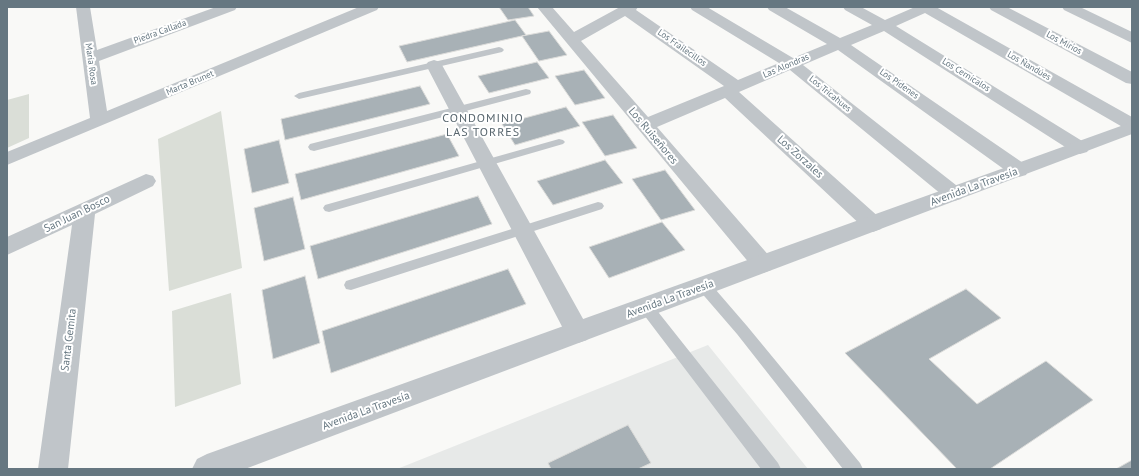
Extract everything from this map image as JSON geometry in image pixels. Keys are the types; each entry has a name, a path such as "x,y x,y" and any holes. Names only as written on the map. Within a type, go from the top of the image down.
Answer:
{"street":[{"name":"María Rosa","path":"85,7 98,121"},
{"name":"Piedra Callada","path":"90,58 230,7"},
{"name":"Marta Brunet","path":"7,159 372,7"},
{"name":"Los Ruiseñores","path":"544,7 763,264"},
{"name":"Los Tricahues","path":"697,7 792,64 954,194"},
{"name":"Los Pidenes","path":"774,7 840,44 1019,170"},
{"name":"Los Cernícalos","path":"850,7 885,25 1080,148"},
{"name":"Las Alondras","path":"644,125 927,7"},
{"name":"Los Ñandúes","path":"927,7 1132,127"},
{"name":"Los Mirios","path":"996,7 1132,79"},
{"path":"1069,7 1132,38"},
{"path":"572,40 628,8"},
{"name":"Los Frailecillos","path":"628,8 732,89"},
{"path":"434,65 578,333"},
{"name":"Los Zorzales","path":"732,89 873,224"},
{"name":"Avenida La Travesía","path":"212,468 1080,148 1132,127"},
{"name":"San Juan Bosco","path":"7,247 146,181"},
{"name":"Santa Gemita","path":"53,469 85,210"}],"lane":[{"path":"299,96 498,50"},
{"path":"314,147 526,92"},
{"path":"329,208 559,142"},
{"path":"350,285 598,206"},
{"path":"704,286 742,330 854,469"},
{"path":"646,307 772,469"}],"shaded area":[{"path":"29,94 29,138 7,148 7,100"},
{"path":"221,111 242,268 169,291 158,139"},
{"path":"231,293 241,384 175,407 172,311"},
{"path":"708,345 808,469 397,469"}],"building":[{"path":"499,7 528,7 534,16 508,20"},
{"path":"515,20 526,35 407,62 399,46"},
{"path":"549,31 567,55 539,61 522,36"},
{"path":"537,62 549,78 489,93 478,76"},
{"path":"584,70 605,98 575,105 555,76"},
{"path":"420,86 430,104 285,140 281,119"},
{"path":"566,107 580,126 515,145 502,124"},
{"path":"613,115 637,148 605,156 582,122"},
{"path":"447,134 459,156 301,200 295,174"},
{"path":"279,140 289,183 252,193 244,149"},
{"path":"605,160 623,183 553,205 537,181"},
{"path":"665,170 695,210 661,220 632,179"},
{"path":"478,196 492,224 318,279 310,246"},
{"path":"293,197 305,249 264,261 254,208"},
{"path":"662,222 685,250 609,278 589,247"},
{"path":"508,269 526,304 331,373 322,331"},
{"path":"305,276 320,343 273,359 262,290"},
{"path":"966,289 1001,318 929,359 977,404 1046,361 1093,400 990,469 957,469 845,353"},
{"path":"628,425 651,463 638,469 551,469 548,463"},
{"path":"1132,460 1132,469 1116,469"}],"district":[{"name":"CONDOMINIO LAS TORRES","path":"483,126"}]}
